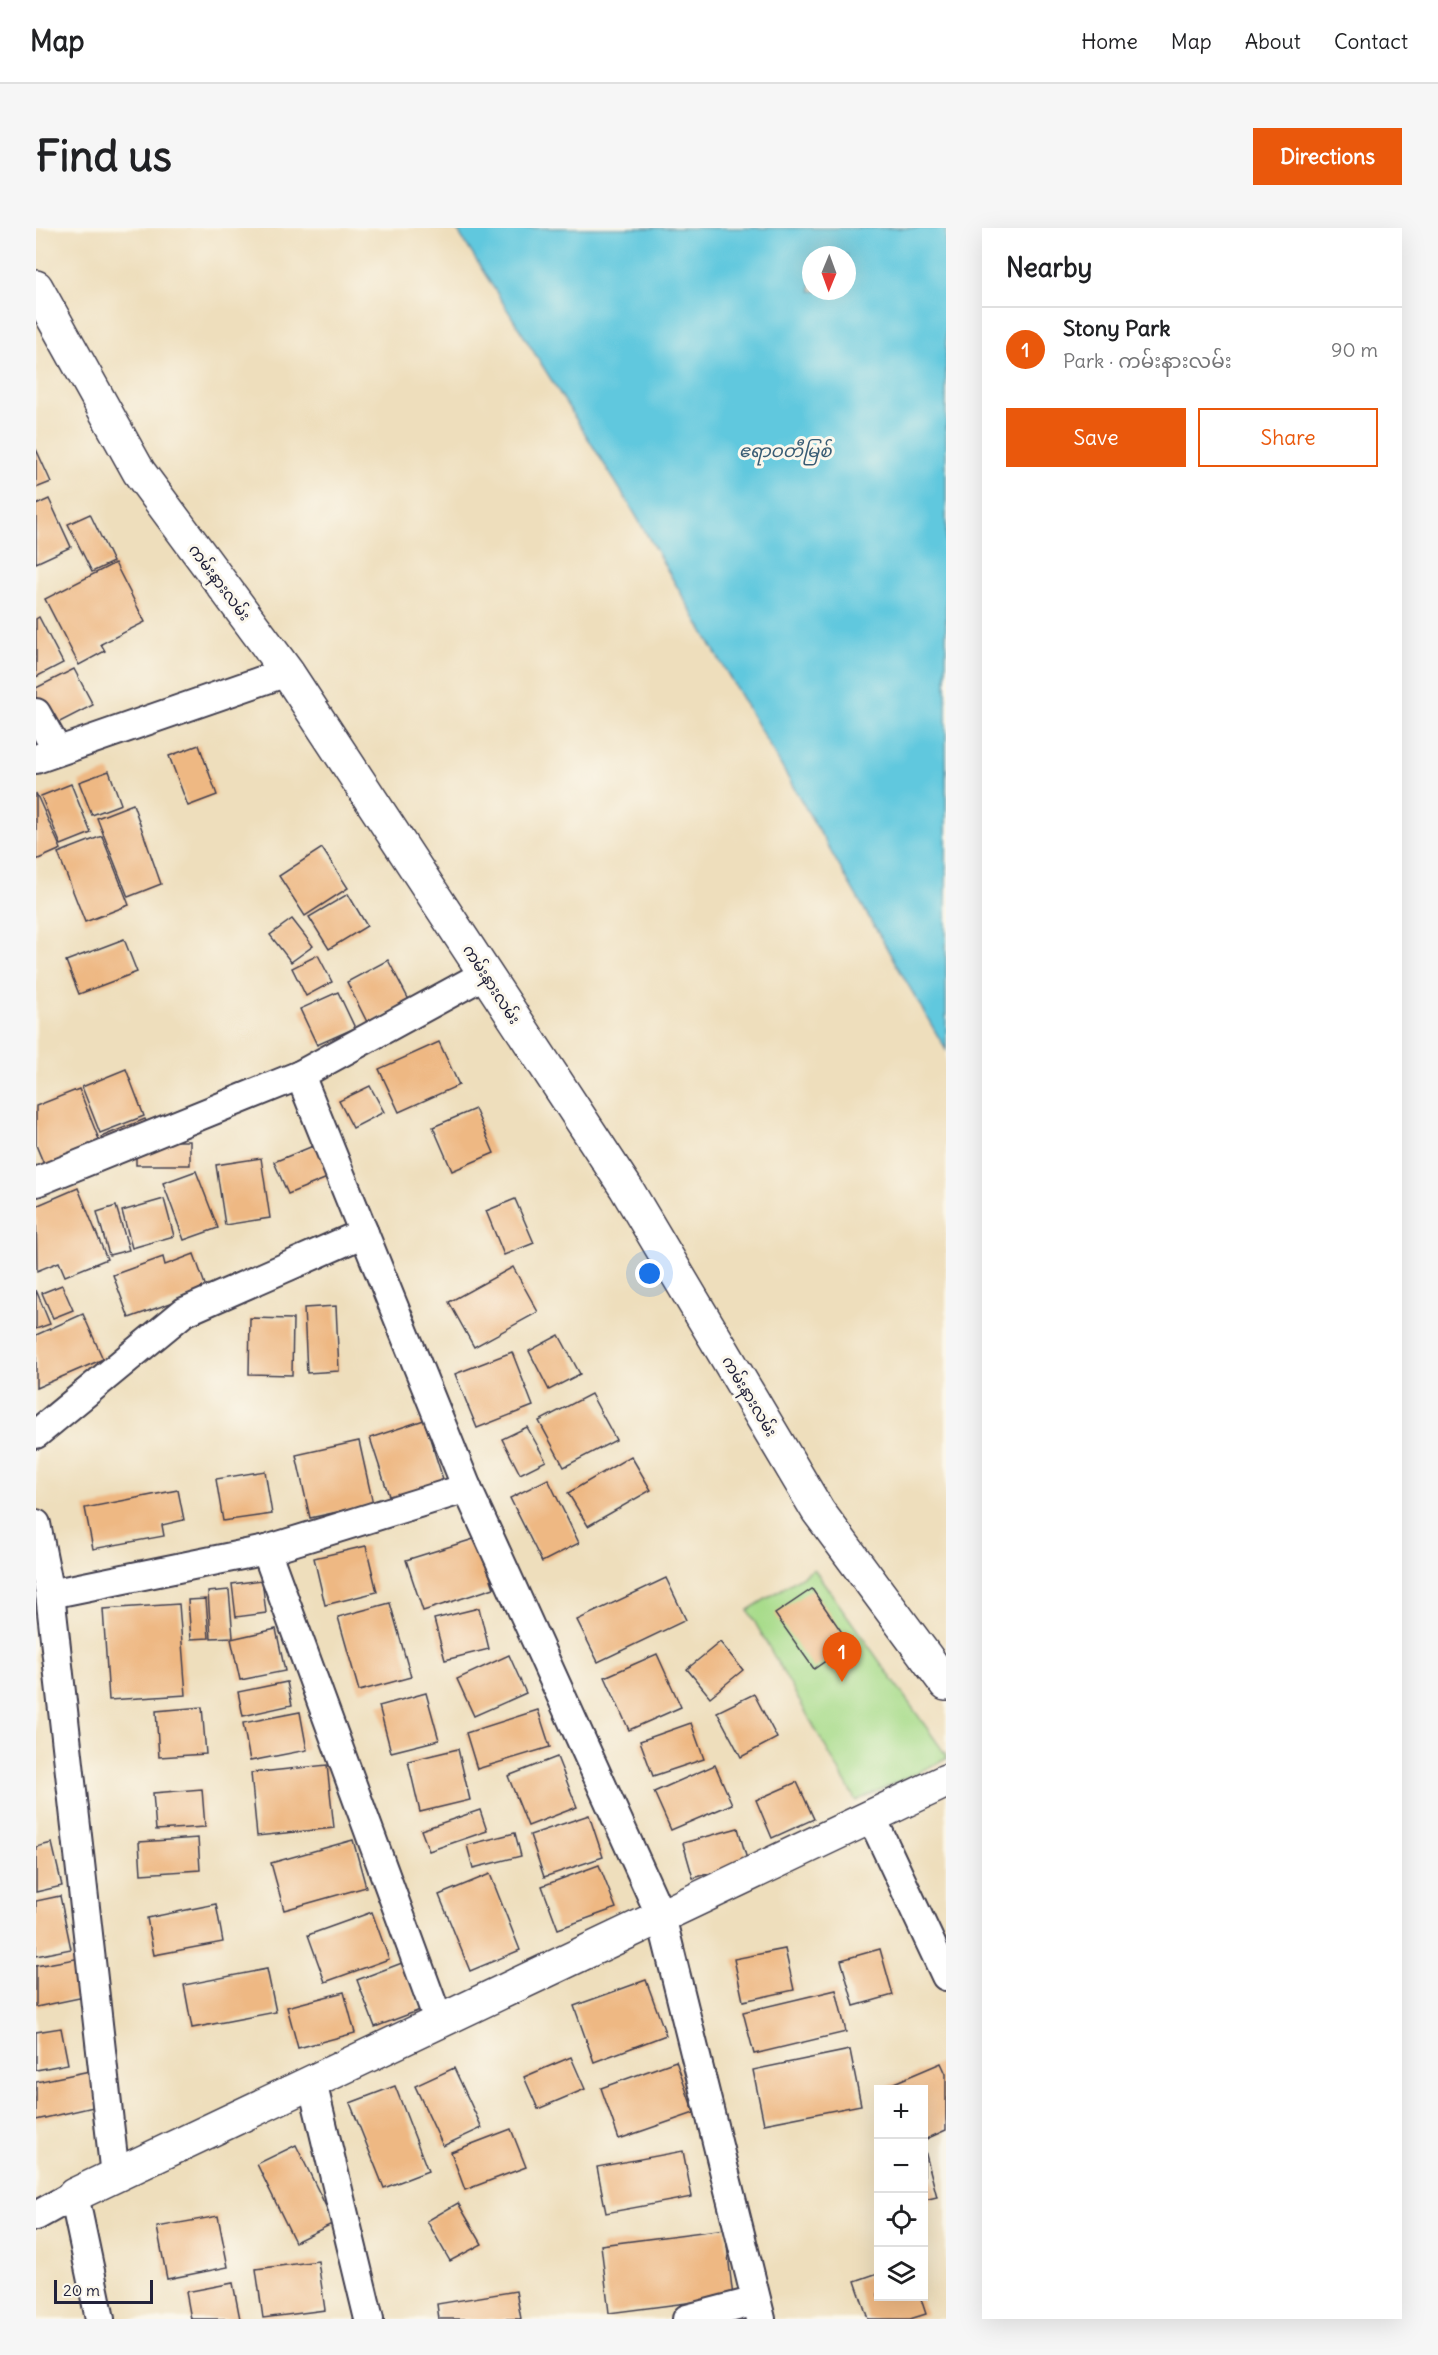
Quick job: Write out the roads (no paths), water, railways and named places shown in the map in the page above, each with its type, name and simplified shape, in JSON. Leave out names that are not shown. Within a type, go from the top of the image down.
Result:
[{"type":"street","name":"ကမ်းနားလမ်း","points":[[36,287],[139,472],[287,672],[626,1188],[819,1511],[946,1684]]},
{"type":"street","points":[[36,713],[47,754],[287,672]]},
{"type":"street","points":[[36,1182],[300,1075],[485,974]]},
{"type":"street","points":[[300,1075],[467,1488],[661,1916],[759,2310],[687,2319]]},
{"type":"street","points":[[36,1434],[183,1312],[364,1233]]},
{"type":"street","points":[[50,1594],[266,1550],[467,1488]]},
{"type":"street","points":[[36,1524],[50,1594],[115,2176]]},
{"type":"street","points":[[266,1550],[439,2022]]},
{"type":"street","points":[[36,2216],[74,2195],[946,1781]]},
{"type":"street","points":[[871,1816],[946,1976]]},
{"type":"street","points":[[312,2082],[369,2319]]},
{"type":"street","points":[[74,2195],[100,2319]]},
{"type":"water","name":"ဧရာဝတီမြစ်","points":[[456,228],[946,228],[946,1050],[628,502]]},
{"type":"place","name":"Stony Park","points":[[842,1682]]}]
